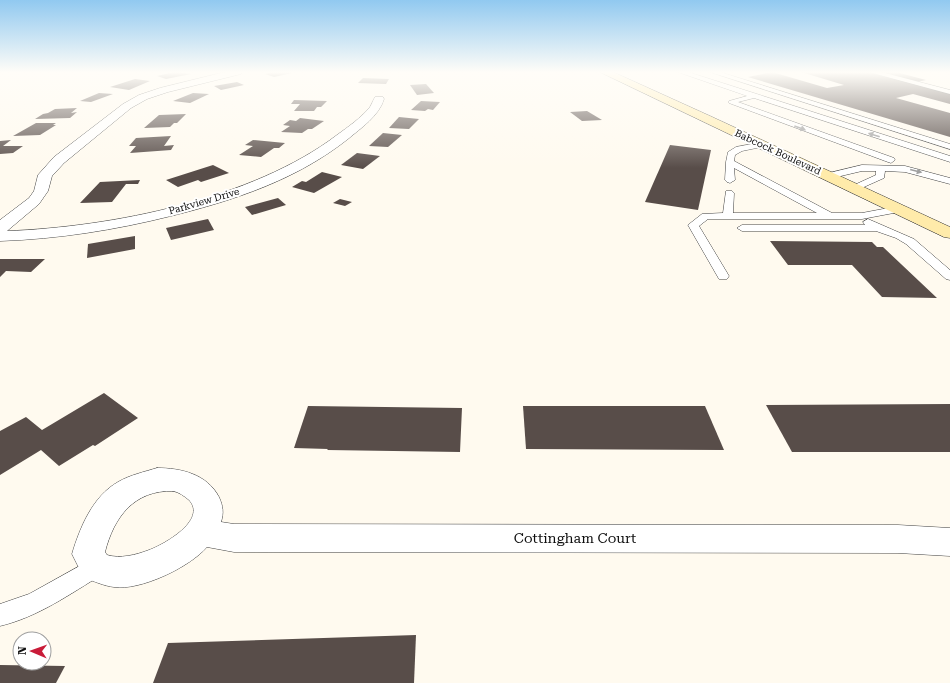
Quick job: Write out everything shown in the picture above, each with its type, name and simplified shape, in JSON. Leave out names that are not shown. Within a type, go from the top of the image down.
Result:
[{"type":"main road","name":"Babcock Boulevard","points":[[674,104],[763,144],[950,233]]},
{"type":"street","points":[[0,228],[34,201],[41,191],[46,176],[59,160],[131,104]]},
{"type":"street","name":"Parkview Drive","points":[[0,236],[43,234],[110,224],[209,202],[246,190],[282,176],[331,147],[367,116],[378,104]]},
{"type":"street","points":[[163,480],[175,480],[191,486],[202,495],[208,504],[207,518],[201,532],[190,544],[176,554],[142,568],[116,572],[96,567],[88,554],[93,535],[105,512],[119,497],[137,485],[163,480]]},
{"type":"street","name":"Cottingham Court","points":[[201,532],[234,538],[898,539],[950,542]]},
{"type":"lane","points":[[735,104],[896,157]]},
{"type":"lane","points":[[777,104],[950,159]]},
{"type":"lane","points":[[812,104],[950,147]]},
{"type":"lane","points":[[880,168],[922,139]]},
{"type":"lane","points":[[730,180],[731,154],[739,148],[763,144]]},
{"type":"lane","points":[[730,162],[830,216]]},
{"type":"lane","points":[[828,176],[862,168],[905,169],[950,181]]},
{"type":"lane","points":[[855,188],[880,176],[880,168]]},
{"type":"lane","points":[[728,216],[729,193]]},
{"type":"lane","points":[[723,276],[693,225],[706,216],[862,216],[899,209]]},
{"type":"lane","points":[[862,216],[876,228]]},
{"type":"lane","points":[[742,228],[876,228],[891,232],[905,239],[950,276]]},
{"type":"lane","points":[[0,614],[7,614],[43,599],[96,567]]},
{"type":"building","points":[[291,104],[324,104],[321,107],[317,107],[314,111],[294,111],[300,104]]},
{"type":"building","points":[[418,104],[438,104],[433,110],[411,110]]},
{"type":"building","points":[[838,104],[917,104],[950,113],[950,137]]},
{"type":"building","points":[[77,108],[71,113],[77,112],[70,118],[35,119],[55,109]]},
{"type":"building","points":[[587,111],[602,120],[582,121],[570,112]]},
{"type":"building","points":[[186,114],[177,123],[174,123],[170,127],[144,128],[159,115]]},
{"type":"building","points":[[399,117],[419,119],[409,129],[389,128]]},
{"type":"building","points":[[300,118],[324,121],[312,129],[308,129],[302,133],[281,132],[290,126],[283,125],[290,120],[296,121]]},
{"type":"building","points":[[36,123],[56,123],[53,125],[56,125],[40,135],[13,136]]},
{"type":"building","points":[[383,133],[402,135],[388,147],[369,146]]},
{"type":"building","points":[[171,136],[164,146],[174,145],[171,150],[130,153],[136,146],[129,146],[136,138]]},
{"type":"building","points":[[11,140],[3,146],[23,146],[13,153],[0,154],[0,141]]},
{"type":"building","points":[[253,140],[285,143],[279,148],[274,148],[261,157],[239,155],[253,146],[245,145]]},
{"type":"building","points":[[670,145],[711,150],[698,210],[645,202]]},
{"type":"building","points":[[357,153],[380,156],[363,169],[341,165]]},
{"type":"building","points":[[213,165],[229,173],[201,182],[198,180],[178,187],[166,180]]},
{"type":"building","points":[[322,172],[342,177],[314,193],[292,187],[302,181],[306,182]]},
{"type":"building","points":[[140,180],[138,184],[126,184],[112,202],[80,203],[100,182]]},
{"type":"building","points":[[278,198],[286,205],[252,215],[245,207]]},
{"type":"building","points":[[340,199],[352,202],[345,206],[333,203]]},
{"type":"building","points":[[208,219],[214,230],[171,240],[166,228]]},
{"type":"building","points":[[135,236],[135,249],[87,258],[88,244]]},
{"type":"building","points":[[770,241],[872,242],[877,247],[883,247],[937,298],[882,297],[852,265],[788,265]]},
{"type":"building","points":[[0,259],[45,259],[31,272],[6,271],[0,277]]},
{"type":"building","points":[[104,393],[138,418],[95,446],[93,445],[59,466],[41,450],[0,475],[0,431],[26,417],[42,430]]},
{"type":"building","points":[[950,404],[950,452],[792,452],[766,405]]},
{"type":"building","points":[[308,406],[462,408],[460,452],[327,450],[328,449],[294,448]]},
{"type":"building","points":[[523,406],[705,406],[724,450],[526,449]]},
{"type":"building","points":[[416,635],[414,683],[153,683],[168,643]]},
{"type":"building","points":[[0,665],[12,665],[12,671],[52,671],[52,666],[65,666],[56,683],[0,683]]}]
